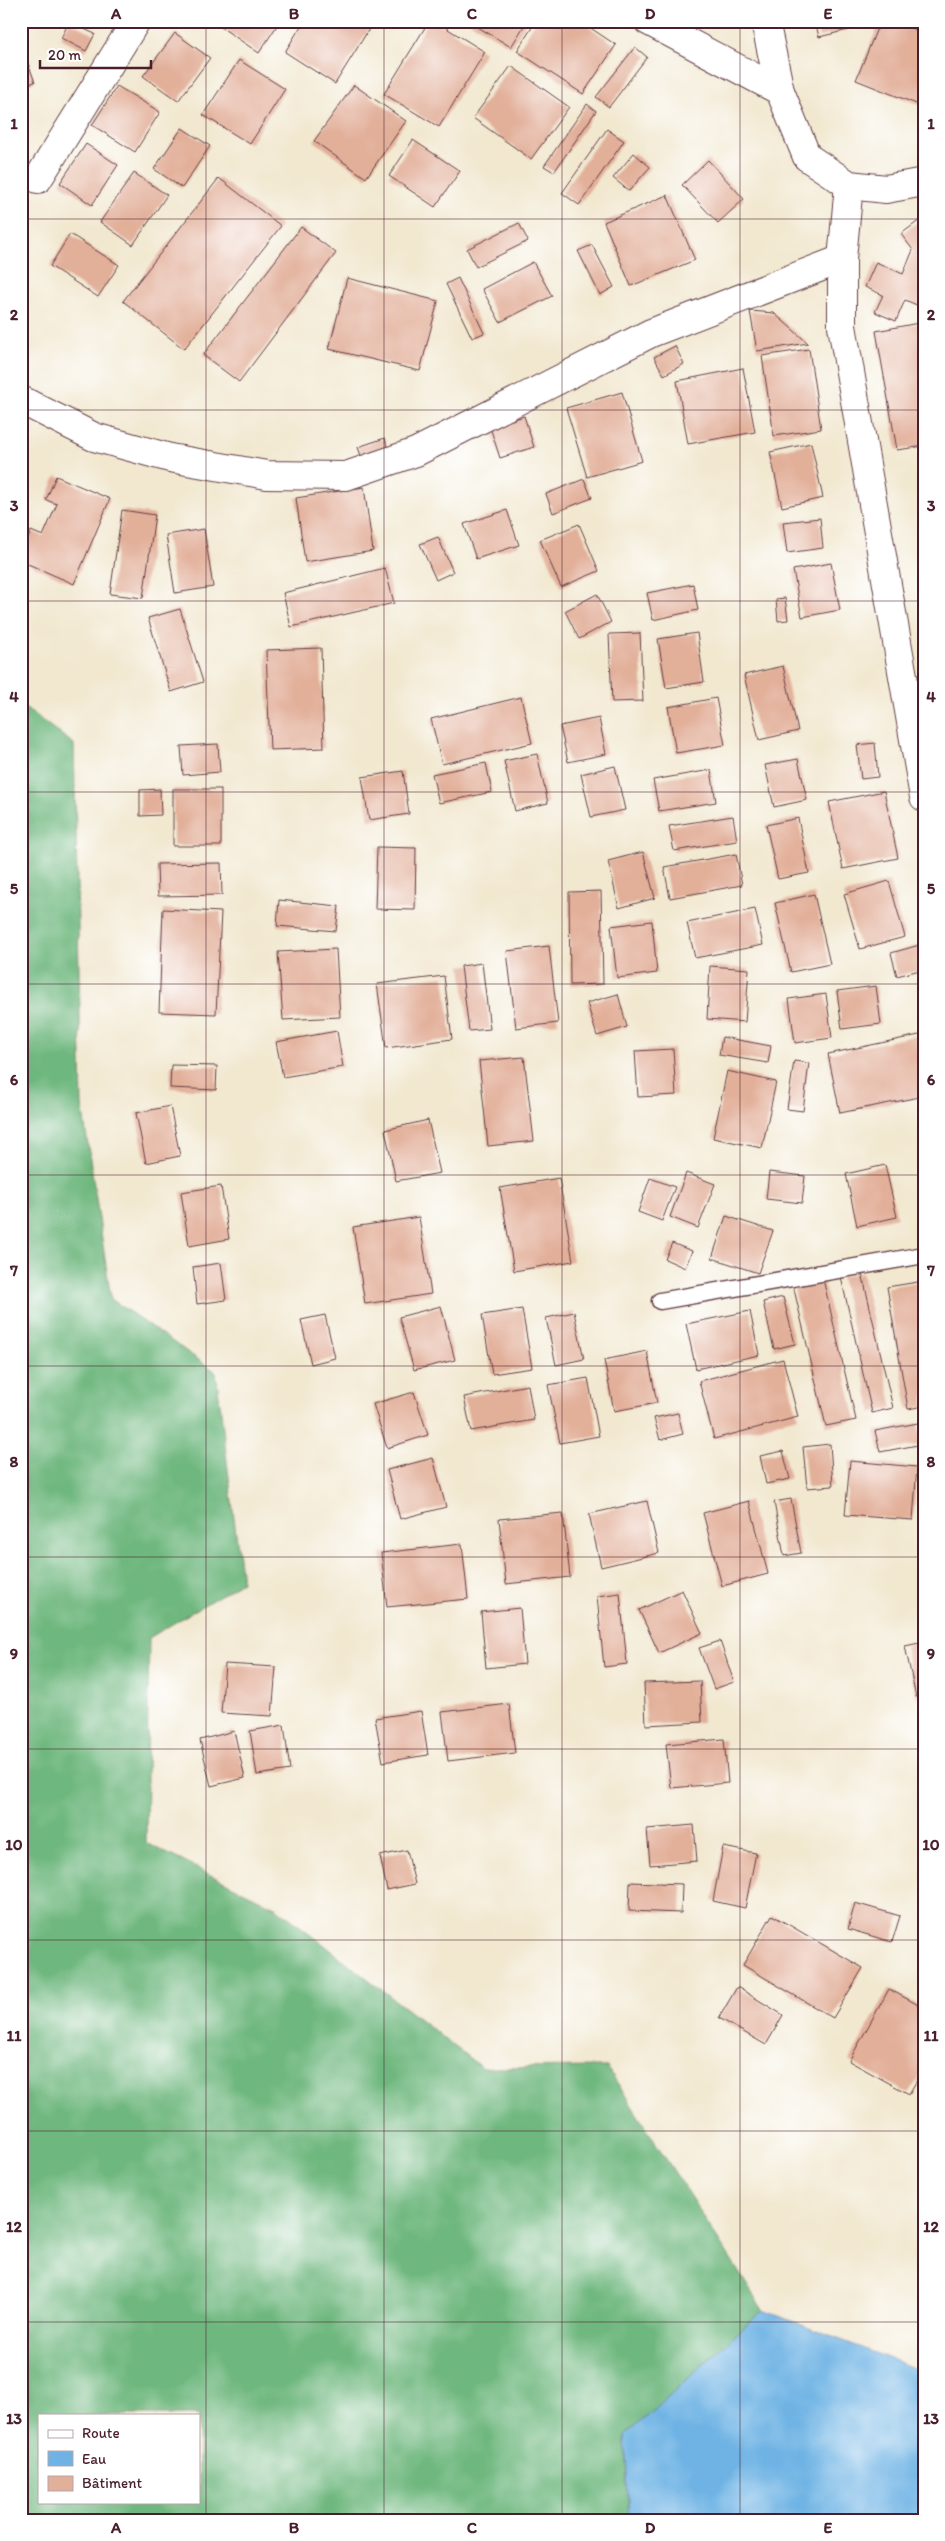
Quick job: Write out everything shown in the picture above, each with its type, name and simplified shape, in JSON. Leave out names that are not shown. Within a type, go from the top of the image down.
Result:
[{"type":"street","points":[[38,179],[136,21]]},
{"type":"street","points":[[648,21],[780,91]]},
{"type":"street","points":[[765,21],[780,91],[808,157],[849,185],[886,189],[924,182]]},
{"type":"street","points":[[849,185],[842,259],[842,326],[924,797]]},
{"type":"street","points":[[21,400],[94,437],[170,458],[267,475],[346,476],[416,452],[651,333],[842,259]]},
{"type":"lane","points":[[660,1301],[924,1255]]},
{"type":"green space","points":[[21,705],[74,744],[82,1105],[111,1299],[216,1372],[242,1582],[149,1638],[146,1843],[277,1908],[482,2068],[607,2067],[763,2310],[625,2436],[629,2520],[21,2520]]},
{"type":"water","points":[[763,2310],[924,2372],[924,2520],[629,2520],[625,2436]]},
{"type":"building","points":[[212,21],[280,21],[259,53]]},
{"type":"building","points":[[304,21],[374,21],[335,84],[285,52]]},
{"type":"building","points":[[429,21],[435,21],[485,52],[439,127],[384,94]]},
{"type":"building","points":[[468,21],[527,21],[511,47]]},
{"type":"building","points":[[536,21],[580,21],[616,45],[583,94],[517,51]]},
{"type":"building","points":[[815,21],[845,21],[848,30],[819,37]]},
{"type":"building","points":[[880,21],[893,21],[924,33],[924,107],[856,80]]},
{"type":"building","points":[[69,22],[95,34],[86,51],[61,38]]},
{"type":"building","points":[[175,33],[210,58],[178,101],[143,76]]},
{"type":"building","points":[[21,45],[35,82],[21,86]]},
{"type":"building","points":[[635,47],[647,57],[609,107],[596,97]]},
{"type":"building","points":[[239,60],[285,89],[250,144],[203,115]]},
{"type":"building","points":[[511,66],[569,107],[531,159],[473,118]]},
{"type":"building","points":[[354,85],[406,121],[366,178],[314,141]]},
{"type":"building","points":[[117,86],[160,112],[135,152],[92,125]]},
{"type":"building","points":[[587,104],[596,111],[554,172],[544,166]]},
{"type":"building","points":[[182,128],[210,146],[182,188],[154,169]]},
{"type":"building","points":[[607,129],[624,141],[579,205],[562,193]]},
{"type":"building","points":[[413,140],[460,171],[435,207],[389,176]]},
{"type":"building","points":[[86,144],[118,165],[92,205],[60,183]]},
{"type":"building","points":[[634,153],[650,167],[629,191],[613,178]]},
{"type":"building","points":[[708,160],[744,199],[718,223],[682,185]]},
{"type":"building","points":[[134,173],[167,195],[133,245],[100,222]]},
{"type":"building","points":[[219,178],[281,226],[184,349],[123,301]]},
{"type":"building","points":[[667,195],[695,260],[631,286],[604,222]]},
{"type":"building","points":[[920,220],[924,224],[924,308],[905,300],[896,321],[875,312],[883,295],[865,287],[876,262],[903,274],[913,250],[901,234]]},
{"type":"building","points":[[519,223],[528,241],[476,267],[467,249]]},
{"type":"building","points":[[301,227],[336,253],[239,382],[203,355]]},
{"type":"building","points":[[70,234],[119,265],[98,297],[50,266]]},
{"type":"building","points":[[592,245],[614,287],[600,295],[578,251]]},
{"type":"building","points":[[533,262],[552,296],[500,322],[482,289]]},
{"type":"building","points":[[347,278],[438,301],[420,371],[329,349]]},
{"type":"building","points":[[458,278],[484,333],[472,338],[446,284]]},
{"type":"building","points":[[750,311],[774,313],[808,343],[757,351]]},
{"type":"building","points":[[924,322],[924,446],[897,450],[876,331]]},
{"type":"building","points":[[675,346],[684,364],[664,375],[654,357]]},
{"type":"building","points":[[809,349],[821,429],[774,436],[762,356]]},
{"type":"building","points":[[743,368],[755,432],[688,444],[677,381]]},
{"type":"building","points":[[622,392],[642,461],[587,477],[566,408]]},
{"type":"building","points":[[524,416],[534,447],[500,458],[490,427]]},
{"type":"building","points":[[385,438],[387,447],[361,456],[358,447]]},
{"type":"building","points":[[811,443],[823,498],[782,507],[770,452]]},
{"type":"building","points":[[56,476],[110,499],[74,584],[21,561],[21,554],[31,531],[43,536],[57,504],[46,500]]},
{"type":"building","points":[[584,479],[592,498],[553,513],[546,494]]},
{"type":"building","points":[[364,487],[373,551],[305,562],[296,498]]},
{"type":"building","points":[[122,510],[155,515],[143,598],[110,594]]},
{"type":"building","points":[[507,510],[519,545],[476,559],[464,524]]},
{"type":"building","points":[[820,518],[823,548],[787,553],[783,522]]},
{"type":"building","points":[[579,524],[599,571],[561,587],[540,540]]},
{"type":"building","points":[[204,529],[213,587],[175,593],[166,535]]},
{"type":"building","points":[[438,537],[453,572],[436,580],[420,544]]},
{"type":"building","points":[[831,563],[840,610],[802,617],[793,570]]},
{"type":"building","points":[[385,568],[394,603],[291,627],[283,593]]},
{"type":"building","points":[[693,584],[698,610],[653,620],[647,593]]},
{"type":"building","points":[[597,594],[611,622],[579,639],[565,611]]},
{"type":"building","points":[[785,598],[788,620],[778,621],[776,599]]},
{"type":"building","points":[[180,609],[203,682],[171,692],[148,618]]},
{"type":"building","points":[[640,633],[643,701],[612,702],[609,634]]},
{"type":"building","points":[[697,633],[704,682],[666,688],[658,639]]},
{"type":"building","points":[[321,648],[324,748],[270,750],[266,650]]},
{"type":"building","points":[[783,666],[798,731],[759,740],[744,675]]},
{"type":"building","points":[[521,697],[532,743],[442,764],[431,719]]},
{"type":"building","points":[[716,698],[725,745],[676,753],[668,707]]},
{"type":"building","points":[[599,718],[606,754],[568,762],[560,726]]},
{"type":"building","points":[[875,743],[878,777],[861,779],[857,745]]},
{"type":"building","points":[[218,744],[220,772],[183,775],[181,746]]},
{"type":"building","points":[[537,754],[548,803],[515,811],[504,761]]},
{"type":"building","points":[[798,759],[807,800],[774,807],[765,765]]},
{"type":"building","points":[[486,763],[492,792],[439,803],[432,774]]},
{"type":"building","points":[[615,766],[625,810],[591,817],[581,774]]},
{"type":"building","points":[[711,770],[716,802],[659,811],[653,780]]},
{"type":"building","points":[[403,771],[409,814],[369,820],[362,777]]},
{"type":"building","points":[[160,789],[161,815],[140,816],[140,790]]},
{"type":"building","points":[[173,789],[221,789],[221,846],[173,846]]},
{"type":"building","points":[[884,791],[898,858],[843,869],[829,802]]},
{"type":"building","points":[[733,816],[737,841],[674,851],[669,826]]},
{"type":"building","points":[[798,818],[809,873],[778,879],[766,825]]},
{"type":"building","points":[[377,847],[416,848],[415,910],[375,909]]},
{"type":"building","points":[[643,852],[655,898],[619,908],[608,861]]},
{"type":"building","points":[[736,854],[742,885],[670,898],[664,867]]},
{"type":"building","points":[[221,863],[222,895],[158,896],[157,864]]},
{"type":"building","points":[[889,881],[905,937],[860,949],[844,894]]},
{"type":"building","points":[[601,891],[603,984],[570,985],[569,892]]},
{"type":"building","points":[[814,894],[830,964],[791,972],[775,903]]},
{"type":"building","points":[[279,900],[339,906],[336,931],[277,926]]},
{"type":"building","points":[[163,909],[221,912],[216,1014],[159,1012]]},
{"type":"building","points":[[755,909],[763,945],[695,958],[687,923]]},
{"type":"building","points":[[652,921],[657,973],[617,978],[611,926]]},
{"type":"building","points":[[923,944],[924,969],[897,976],[891,953]]},
{"type":"building","points":[[549,946],[558,1023],[516,1028],[507,951]]},
{"type":"building","points":[[336,949],[340,1017],[283,1020],[278,952]]},
{"type":"building","points":[[482,963],[490,1029],[469,1031],[461,966]]},
{"type":"building","points":[[710,966],[749,969],[745,1022],[707,1019]]},
{"type":"building","points":[[444,976],[452,1039],[386,1048],[377,984]]},
{"type":"building","points":[[876,986],[881,1024],[842,1029],[837,991]]},
{"type":"building","points":[[618,994],[627,1027],[597,1036],[587,1003]]},
{"type":"building","points":[[826,994],[832,1038],[795,1043],[789,999]]},
{"type":"building","points":[[337,1031],[343,1067],[283,1077],[276,1042]]},
{"type":"building","points":[[924,1034],[924,1096],[840,1113],[828,1054]]},
{"type":"building","points":[[722,1037],[771,1046],[768,1063],[719,1055]]},
{"type":"building","points":[[673,1049],[676,1095],[638,1097],[635,1051]]},
{"type":"building","points":[[524,1057],[534,1141],[488,1146],[479,1061]]},
{"type":"building","points":[[794,1061],[809,1063],[803,1111],[787,1109]]},
{"type":"building","points":[[171,1065],[217,1066],[216,1090],[170,1088]]},
{"type":"building","points":[[727,1071],[776,1082],[762,1148],[713,1138]]},
{"type":"building","points":[[170,1106],[180,1156],[146,1163],[136,1113]]},
{"type":"building","points":[[428,1120],[440,1173],[396,1181],[385,1130]]},
{"type":"building","points":[[885,1165],[897,1217],[857,1226],[846,1174]]},
{"type":"building","points":[[769,1172],[805,1176],[802,1203],[766,1199]]},
{"type":"building","points":[[686,1173],[715,1184],[698,1228],[670,1217]]},
{"type":"building","points":[[559,1178],[573,1261],[514,1271],[500,1188]]},
{"type":"building","points":[[650,1178],[675,1187],[662,1221],[638,1212]]},
{"type":"building","points":[[221,1186],[229,1239],[189,1246],[181,1192]]},
{"type":"building","points":[[726,1216],[773,1231],[758,1273],[712,1258]]},
{"type":"building","points":[[419,1217],[431,1294],[365,1304],[353,1227]]},
{"type":"building","points":[[672,1243],[692,1251],[685,1268],[665,1259]]},
{"type":"building","points":[[221,1263],[226,1300],[197,1304],[193,1267]]},
{"type":"building","points":[[862,1273],[893,1408],[872,1413],[841,1277]]},
{"type":"building","points":[[823,1279],[856,1420],[826,1426],[793,1285]]},
{"type":"building","points":[[924,1281],[924,1406],[908,1409],[887,1287]]},
{"type":"building","points":[[783,1297],[795,1344],[774,1349],[763,1302]]},
{"type":"building","points":[[441,1306],[455,1360],[414,1370],[399,1317]]},
{"type":"building","points":[[522,1309],[532,1368],[492,1374],[482,1315]]},
{"type":"building","points":[[750,1311],[759,1355],[696,1369],[686,1324]]},
{"type":"building","points":[[574,1312],[584,1359],[556,1365],[546,1318]]},
{"type":"building","points":[[325,1315],[335,1358],[311,1364],[301,1320]]},
{"type":"building","points":[[647,1351],[657,1403],[614,1411],[604,1360]]},
{"type":"building","points":[[783,1359],[798,1417],[714,1439],[699,1381]]},
{"type":"building","points":[[588,1378],[599,1436],[560,1443],[548,1385]]},
{"type":"building","points":[[528,1385],[534,1420],[471,1431],[464,1397]]},
{"type":"building","points":[[414,1392],[428,1435],[387,1448],[373,1404]]},
{"type":"building","points":[[678,1413],[683,1434],[660,1440],[654,1418]]},
{"type":"building","points":[[918,1423],[923,1444],[880,1452],[875,1431]]},
{"type":"building","points":[[830,1444],[833,1486],[807,1488],[803,1447]]},
{"type":"building","points":[[783,1451],[790,1479],[766,1484],[760,1456]]},
{"type":"building","points":[[433,1458],[446,1507],[400,1519],[387,1470]]},
{"type":"building","points":[[850,1461],[917,1467],[913,1520],[845,1515]]},
{"type":"building","points":[[791,1499],[801,1553],[784,1556],[774,1502]]},
{"type":"building","points":[[647,1501],[659,1553],[601,1567],[589,1514]]},
{"type":"building","points":[[749,1501],[768,1574],[722,1586],[703,1513]]},
{"type":"building","points":[[563,1513],[570,1577],[506,1584],[499,1519]]},
{"type":"building","points":[[462,1544],[468,1599],[387,1607],[381,1553]]},
{"type":"building","points":[[682,1590],[702,1633],[659,1653],[639,1610]]},
{"type":"building","points":[[620,1593],[627,1664],[604,1667],[597,1596]]},
{"type":"building","points":[[520,1608],[525,1664],[486,1668],[481,1612]]},
{"type":"building","points":[[720,1641],[734,1682],[714,1689],[699,1648]]},
{"type":"building","points":[[924,1642],[924,1695],[916,1697],[905,1646]]},
{"type":"building","points":[[225,1664],[276,1667],[272,1716],[221,1713]]},
{"type":"building","points":[[700,1681],[702,1722],[646,1725],[644,1683]]},
{"type":"building","points":[[509,1704],[515,1753],[448,1761],[442,1712]]},
{"type":"building","points":[[421,1711],[428,1755],[383,1762],[375,1718]]},
{"type":"building","points":[[284,1725],[290,1770],[257,1775],[250,1731]]},
{"type":"building","points":[[234,1731],[245,1778],[211,1786],[200,1740]]},
{"type":"building","points":[[724,1739],[728,1783],[671,1788],[666,1744]]},
{"type":"building","points":[[694,1825],[697,1861],[650,1865],[647,1829]]},
{"type":"building","points":[[723,1847],[756,1853],[745,1908],[713,1901]]},
{"type":"building","points":[[407,1850],[415,1884],[387,1890],[380,1856]]},
{"type":"building","points":[[630,1882],[682,1884],[681,1913],[629,1911]]},
{"type":"building","points":[[855,1903],[900,1916],[892,1942],[848,1929]]},
{"type":"building","points":[[772,1915],[863,1968],[833,2018],[743,1965]]},
{"type":"building","points":[[737,1987],[783,2015],[766,2045],[719,2018]]},
{"type":"building","points":[[889,1989],[924,2008],[924,2068],[909,2094],[849,2061]]}]
